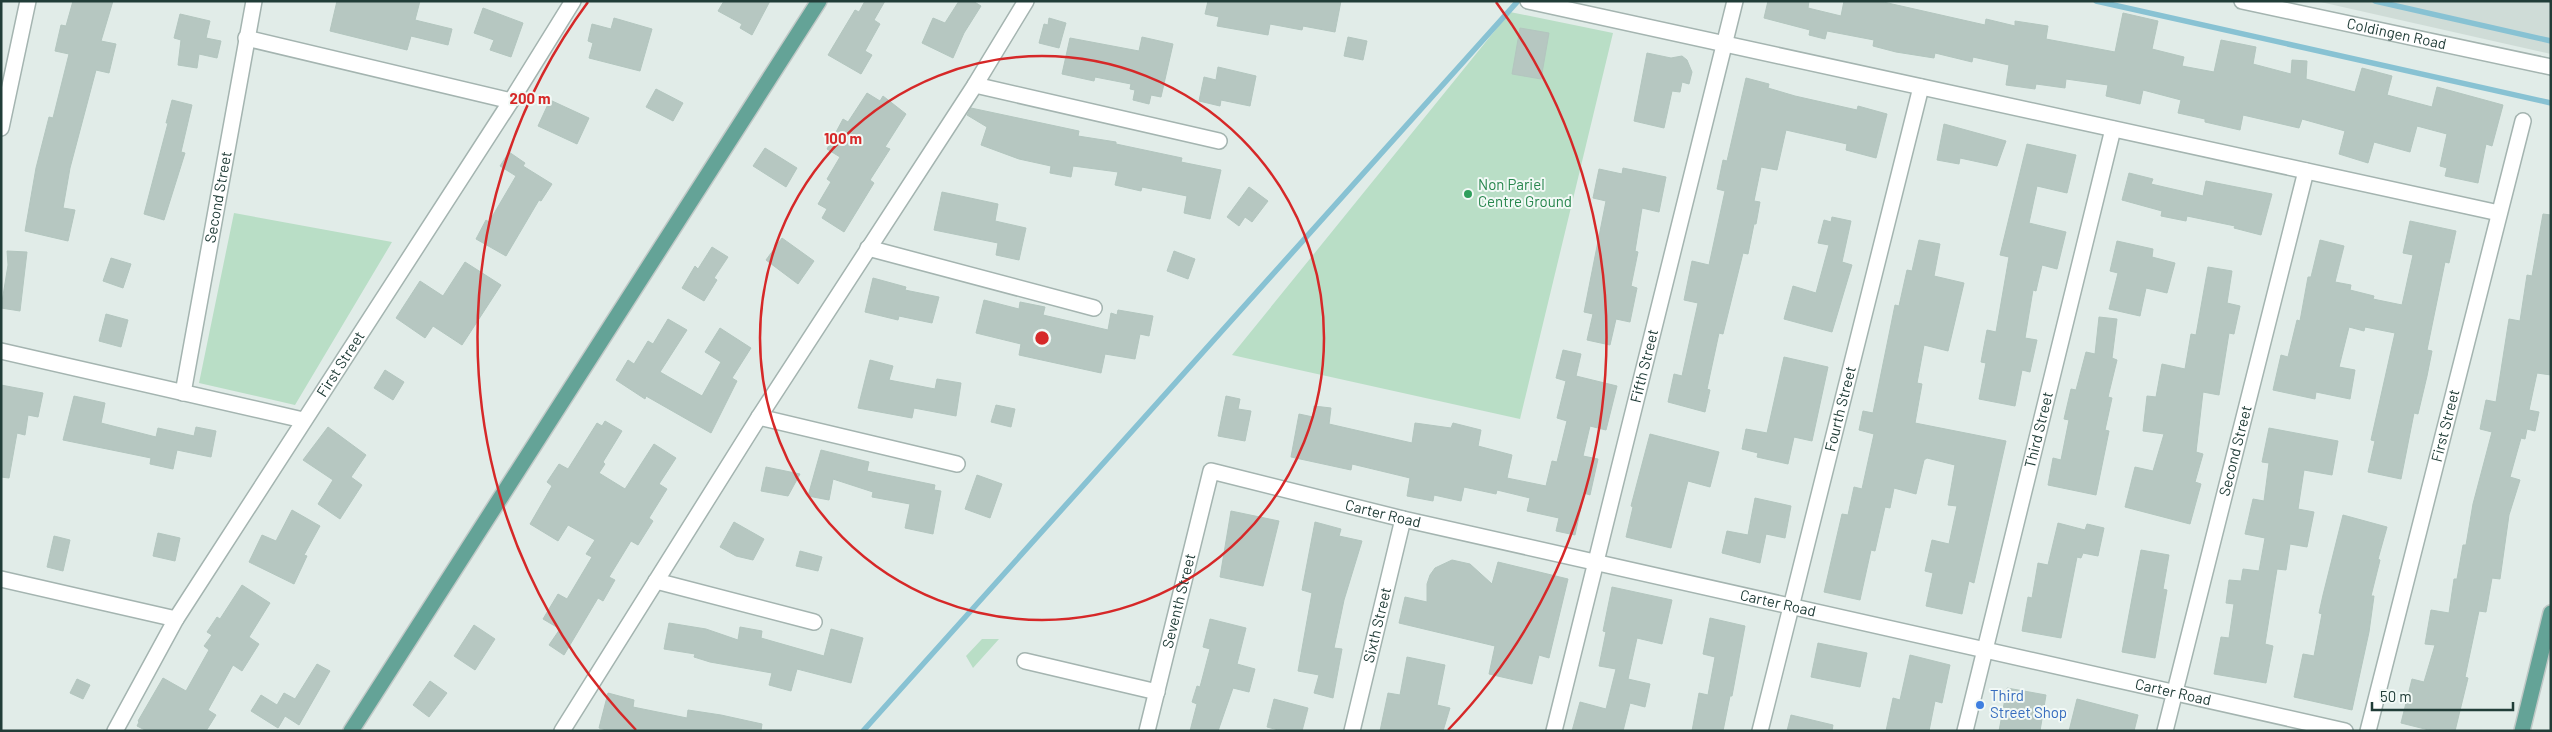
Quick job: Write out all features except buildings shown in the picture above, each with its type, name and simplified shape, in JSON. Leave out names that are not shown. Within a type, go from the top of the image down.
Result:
[{"type":"main road","points":[[351,731],[819,1]]},
{"type":"main road","points":[[2522,731],[2545,659],[2551,613]]},
{"type":"street","points":[[1,128],[28,1]]},
{"type":"street","name":"Second Street","points":[[183,393],[254,1]]},
{"type":"street","name":"First Street","points":[[115,731],[176,620],[303,420],[511,101],[573,1]]},
{"type":"street","points":[[562,731],[758,417],[975,84],[1026,1]]},
{"type":"street","points":[[1528,1],[2499,213]]},
{"type":"street","name":"Fifth Street","points":[[1554,731],[1735,1]]},
{"type":"street","name":"Coldingen Road","points":[[2242,1],[2551,67]]},
{"type":"street","points":[[246,38],[511,101]]},
{"type":"street","points":[[975,84],[1219,142]]},
{"type":"street","name":"Fourth Street","points":[[1760,731],[1921,87]]},
{"type":"street","name":"First Street","points":[[2368,731],[2523,121]]},
{"type":"street","name":"Third Street","points":[[1965,731],[2113,129]]},
{"type":"street","name":"Second Street","points":[[2165,731],[2306,171]]},
{"type":"street","points":[[868,248],[1094,308]]},
{"type":"street","points":[[1,351],[303,420]]},
{"type":"street","points":[[758,417],[957,464]]},
{"type":"street","name":"Carter Road","points":[[1211,471],[1403,518],[2345,731]]},
{"type":"street","name":"Seventh Street","points":[[1147,731],[1211,471]]},
{"type":"street","name":"Sixth Street","points":[[1352,731],[1403,518]]},
{"type":"street","points":[[1,579],[176,620]]},
{"type":"street","points":[[656,582],[814,622]]},
{"type":"street","points":[[1025,661],[1157,692]]},
{"type":"shaded area","points":[[2316,1],[2551,1],[2551,54]]},
{"type":"green space","name":"Non Pariel Centre Ground","points":[[1510,12],[1613,33],[1520,419],[1232,355]]},
{"type":"green space","points":[[234,213],[392,242],[295,405],[199,383]]},
{"type":"green space","points":[[982,639],[999,639],[973,668],[966,656]]},
{"type":"waterway","points":[[863,731],[1518,1]]},
{"type":"waterway","points":[[2096,1],[2551,103]]},
{"type":"waterway","points":[[2375,1],[2551,41]]},
{"type":"place","name":"Non Pariel Centre Ground","points":[[1468,194]]},
{"type":"place","name":"Third Street Shop","points":[[1980,705]]}]
